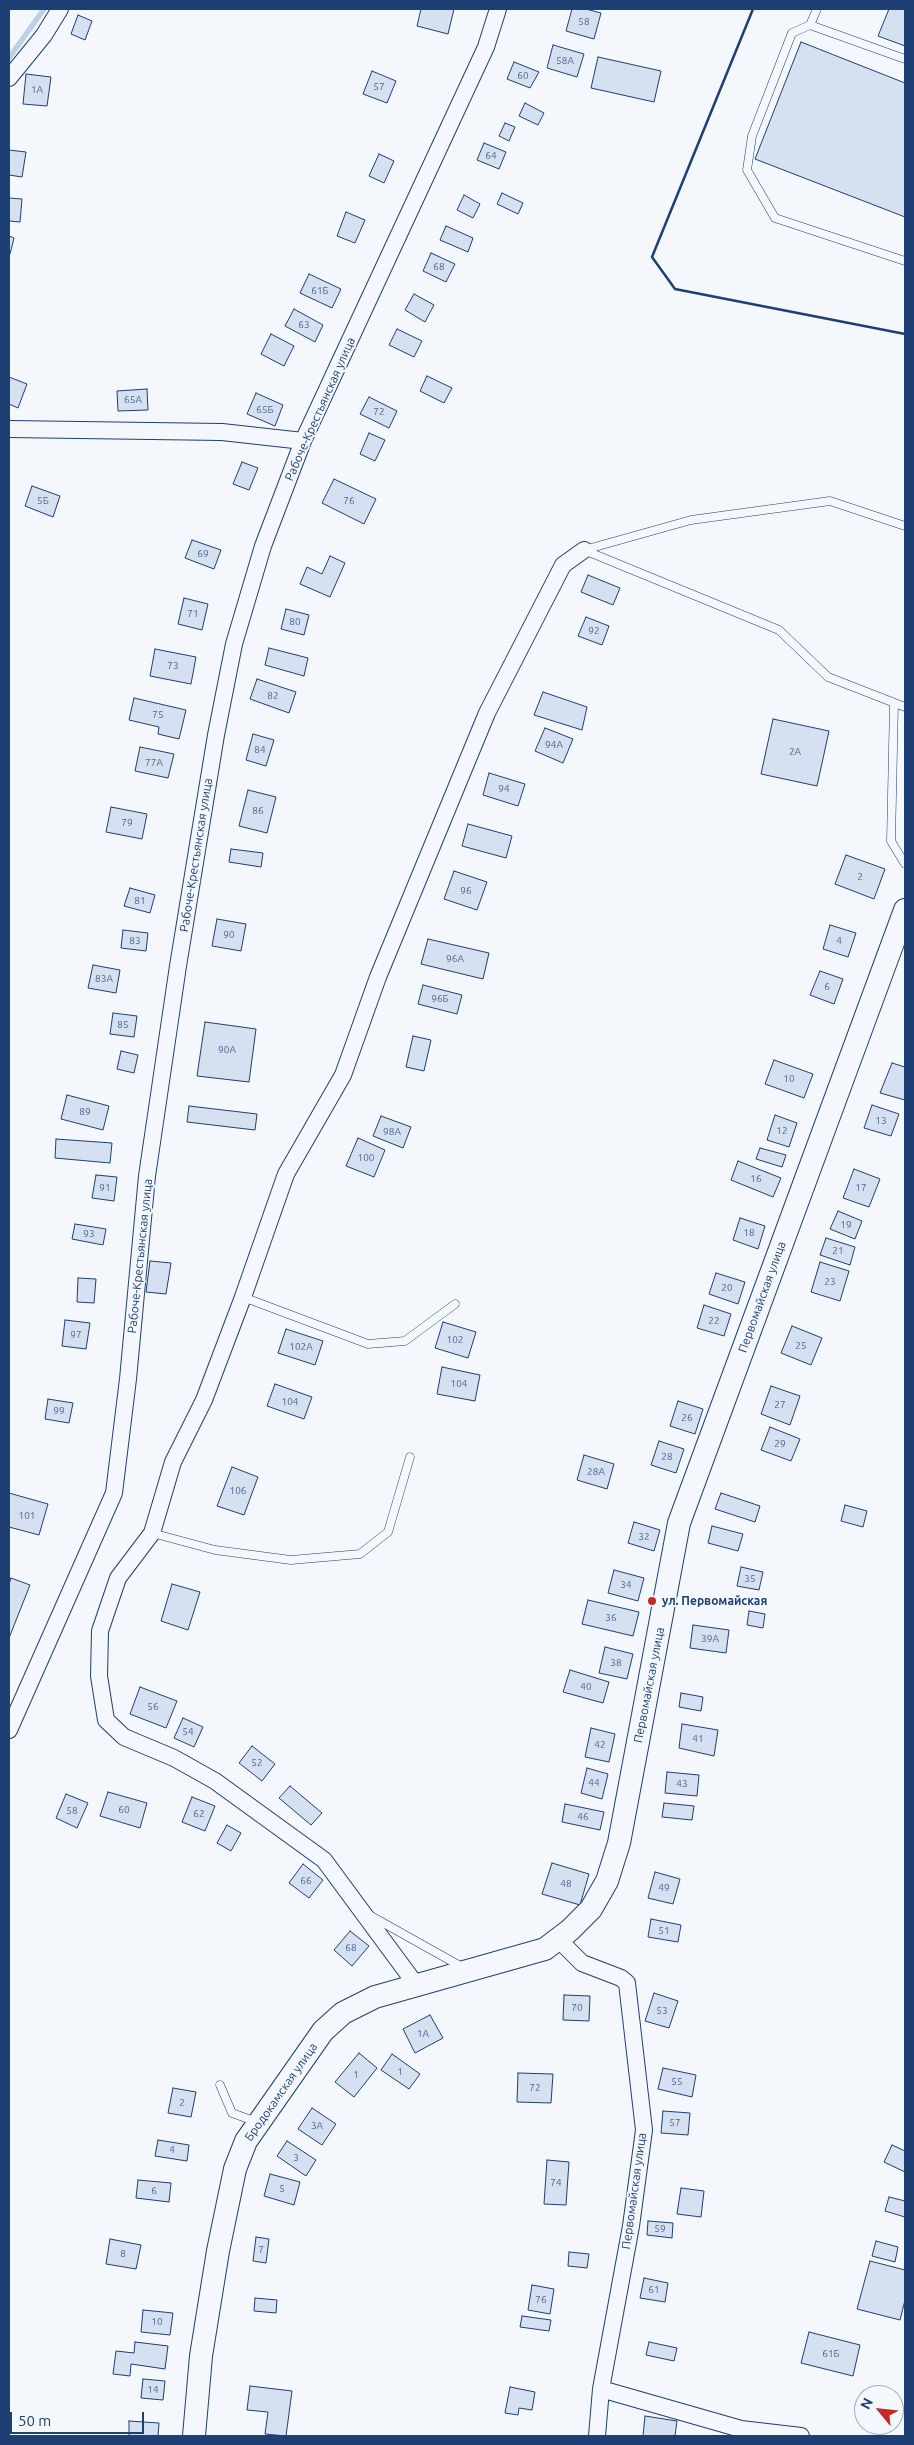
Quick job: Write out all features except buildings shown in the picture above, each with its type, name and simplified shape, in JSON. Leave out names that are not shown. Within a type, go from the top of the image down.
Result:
[{"type":"street","points":[[9,78],[44,36],[60,9]]},
{"type":"street","name":"Рабоче-Крестьянская улица","points":[[9,1730],[114,1493],[128,1379],[147,1176],[178,966],[216,735],[234,644],[263,546],[303,441],[486,47],[498,9]]},
{"type":"street","points":[[9,429],[222,432],[303,441]]},
{"type":"street","points":[[417,1986],[324,1860],[215,1781],[174,1758],[124,1736],[106,1720],[99,1676],[100,1631],[118,1578],[152,1534],[173,1462],[204,1400],[243,1297],[286,1174],[343,1075],[378,977],[487,713],[562,565],[584,550]]},
{"type":"street","name":"Первомайская улица","points":[[597,2436],[601,2389],[631,2226],[644,2130],[627,1983],[621,1978],[582,1963],[559,1940],[591,1910],[607,1881],[620,1843],[679,1523],[905,910]]},
{"type":"street","name":"Бродокамская улица","points":[[194,2436],[201,2356],[228,2194],[246,2141],[322,2031],[343,2013],[375,1997],[545,1949],[559,1940]]},
{"type":"street","points":[[601,2389],[741,2429],[801,2436]]},
{"type":"lane","points":[[810,25],[816,9]]},
{"type":"lane","points":[[905,59],[810,25],[792,33],[752,136],[747,170],[775,218],[905,261]]},
{"type":"lane","points":[[584,550],[691,520],[830,502],[905,526]]},
{"type":"lane","points":[[584,550],[779,630],[828,677],[905,707]]},
{"type":"lane","points":[[894,703],[891,841],[905,864]]},
{"type":"lane","points":[[243,1297],[368,1344],[405,1341],[455,1304]]},
{"type":"lane","points":[[152,1534],[215,1550],[291,1560],[360,1554],[388,1532],[410,1457]]},
{"type":"lane","points":[[361,1911],[469,1971]]},
{"type":"lane","points":[[220,2085],[232,2112],[258,2123]]},
{"type":"waterway","points":[[9,58],[44,9]]},
{"type":"wall","points":[[753,9],[652,257],[675,289],[905,334]]},
{"type":"place","name":"ул. Первомайская","points":[[652,1601]]}]
